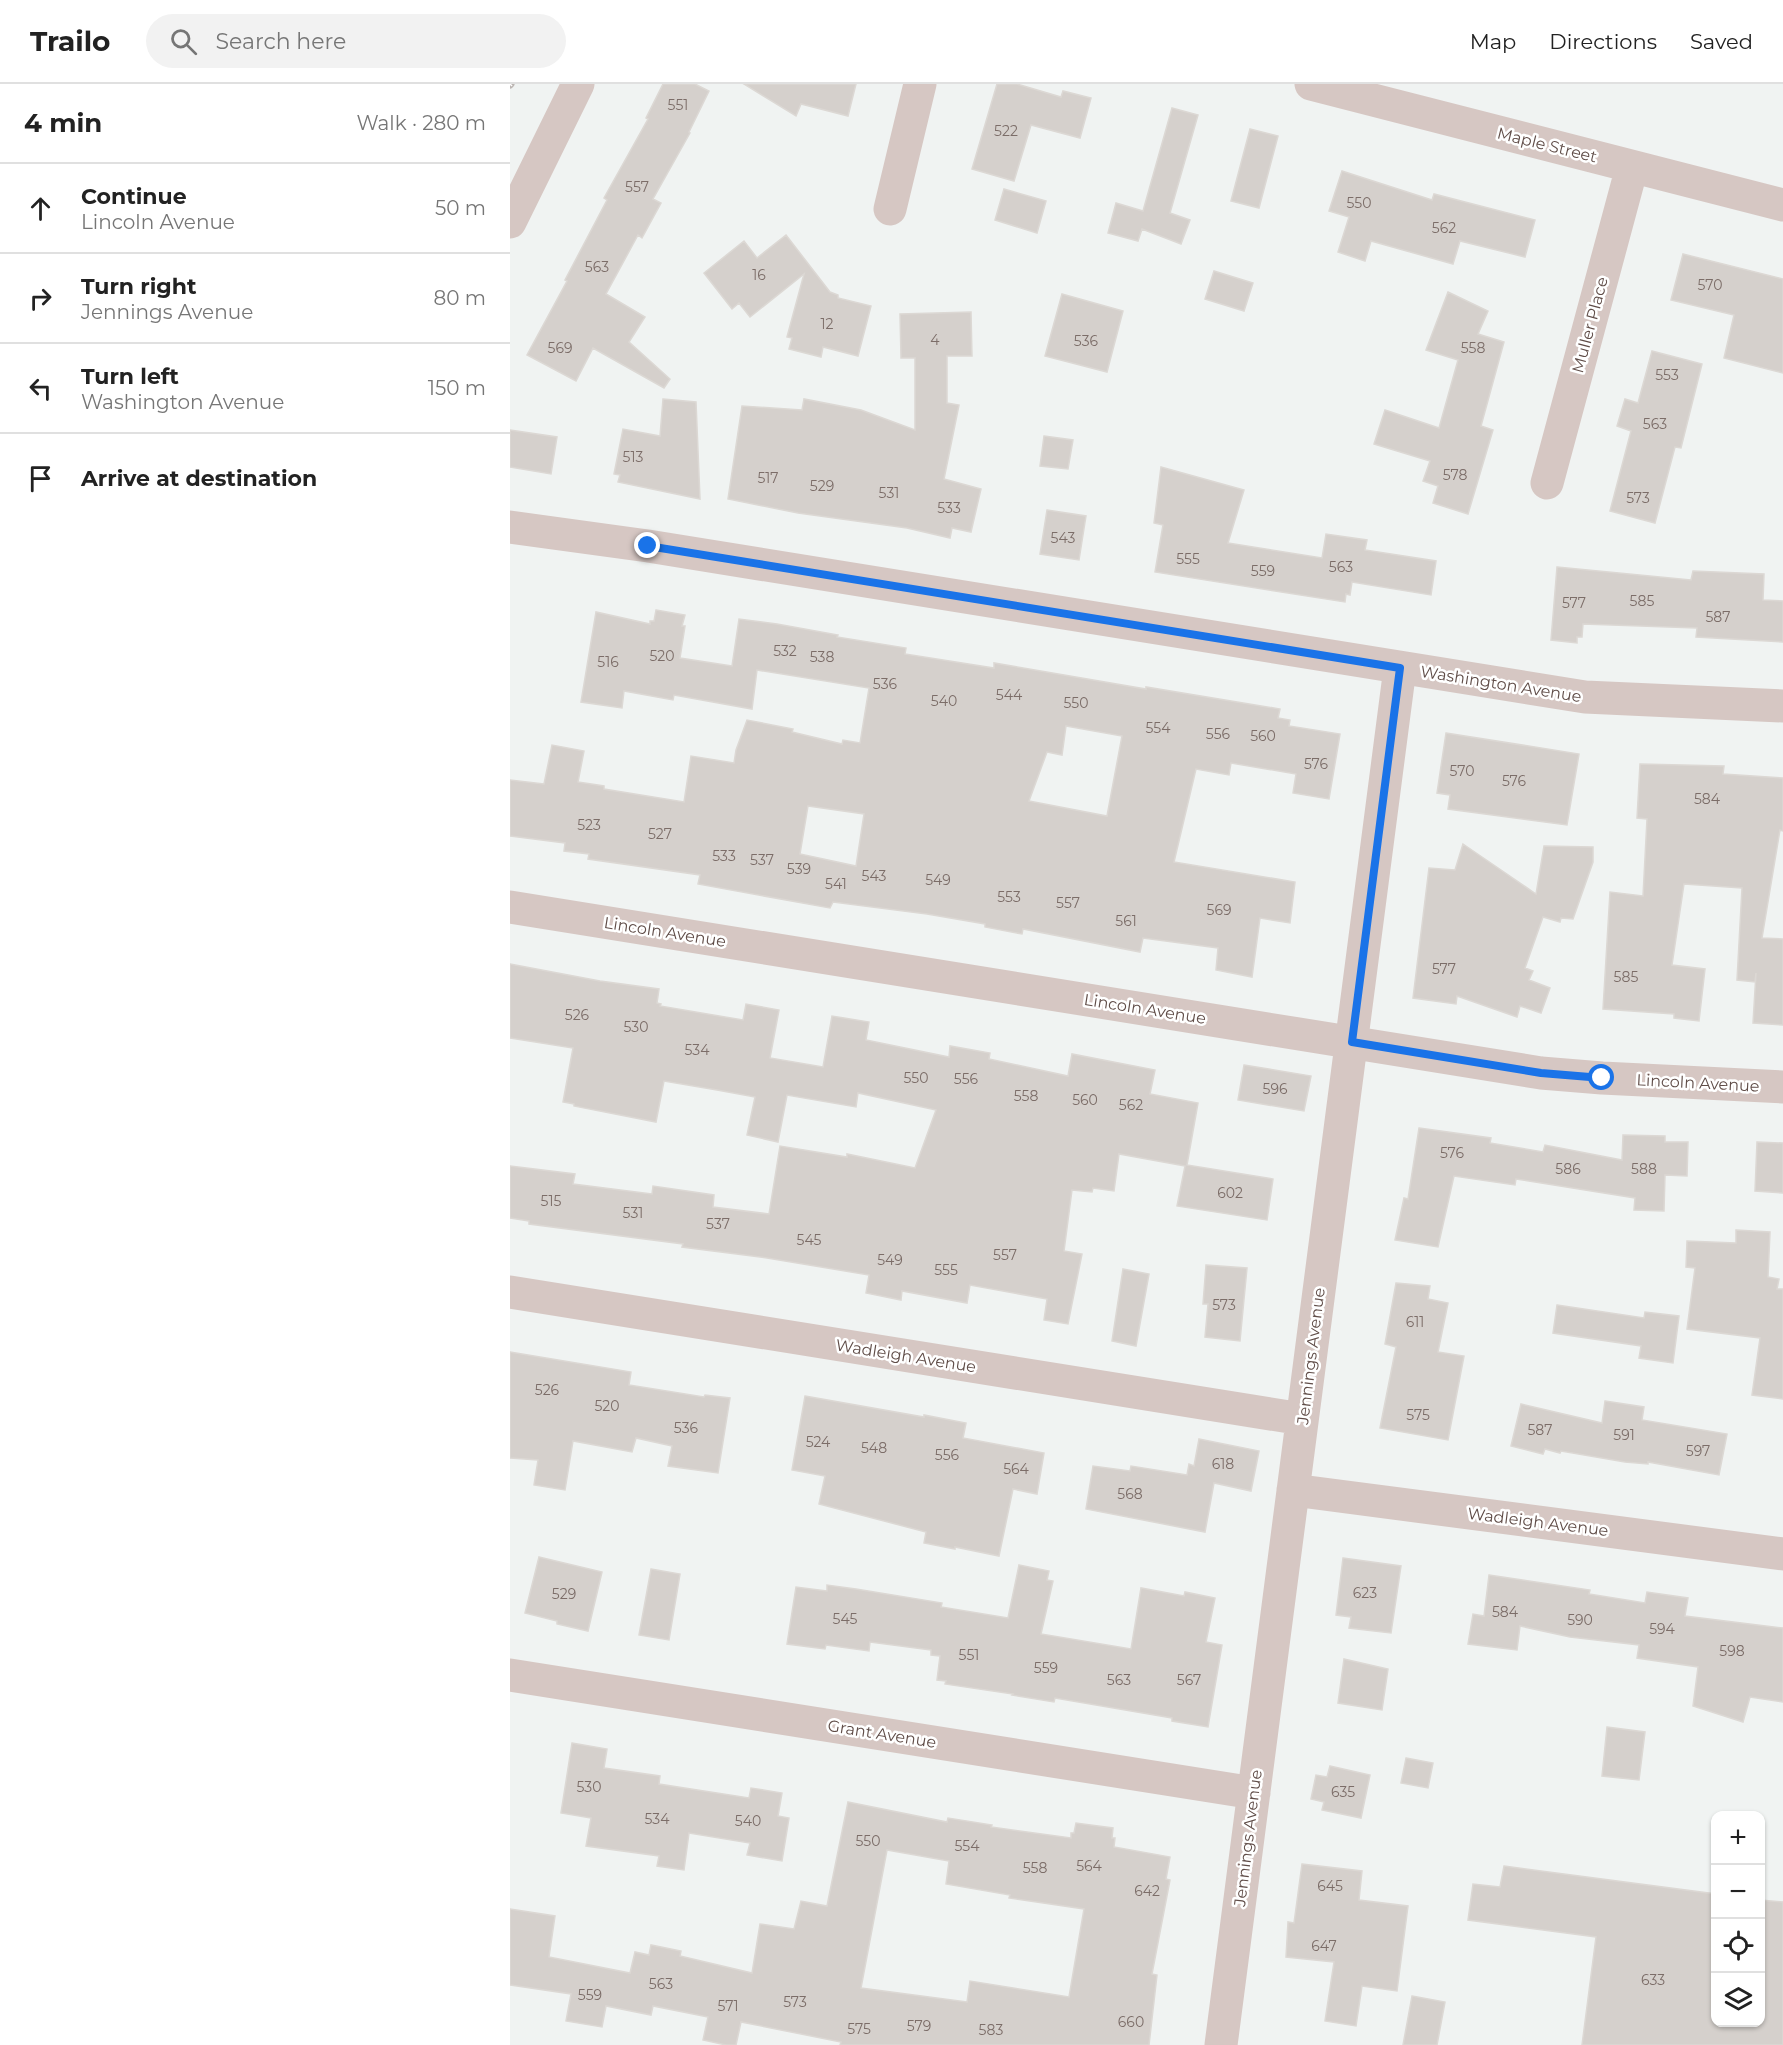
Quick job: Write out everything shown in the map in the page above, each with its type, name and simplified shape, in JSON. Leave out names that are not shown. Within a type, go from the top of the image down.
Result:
[{"type":"street","points":[[510,222],[578,84]]},
{"type":"street","points":[[890,209],[920,84]]},
{"type":"street","name":"Maple Street","points":[[1311,84],[1783,205]]},
{"type":"street","name":"Muller Place","points":[[1547,483],[1632,166]]},
{"type":"street","name":"Washington Avenue","points":[[510,527],[648,546],[1585,697],[1783,706]]},
{"type":"street","name":"Jennings Avenue","points":[[1221,2045],[1400,668]]},
{"type":"street","name":"Lincoln Avenue","points":[[510,907],[1541,1073],[1783,1087]]},
{"type":"street","name":"Wadleigh Avenue","points":[[510,1292],[1302,1419]]},
{"type":"street","name":"Wadleigh Avenue","points":[[1293,1490],[1783,1554]]},
{"type":"street","name":"Grant Avenue","points":[[510,1675],[1254,1793]]},
{"type":"building","points":[[663,84],[695,84],[709,91],[690,133],[653,199],[661,203],[642,238],[638,235],[606,294],[645,317],[629,342],[670,379],[664,388],[593,348],[576,381],[527,355],[567,281],[565,280],[607,200],[604,198],[648,119],[646,118]]},
{"type":"building","points":[[744,84],[856,84],[848,116],[801,104],[796,116]]},
{"type":"building","points":[[997,84],[1017,84],[1061,97],[1063,91],[1091,98],[1080,138],[1031,125],[1014,181],[972,169]]},
{"type":"building","points":[[1172,108],[1198,115],[1170,213],[1190,220],[1181,244],[1142,229],[1138,241],[1108,233],[1116,203],[1143,211]]},
{"type":"building","points":[[1250,129],[1278,136],[1259,208],[1231,201]]},
{"type":"building","points":[[1342,171],[1432,200],[1434,194],[1535,220],[1525,257],[1460,241],[1453,264],[1371,241],[1365,261],[1338,252],[1349,217],[1329,211]]},
{"type":"building","points":[[1004,189],[1046,201],[1037,233],[995,220]]},
{"type":"building","points":[[786,235],[830,292],[838,295],[838,298],[871,306],[858,356],[823,347],[821,357],[789,349],[792,338],[787,337],[804,274],[750,317],[739,303],[732,309],[704,273],[744,241],[757,258]]},
{"type":"building","points":[[1683,254],[1783,279],[1783,373],[1724,358],[1734,315],[1671,300]]},
{"type":"building","points":[[1214,271],[1253,283],[1244,311],[1205,299]]},
{"type":"building","points":[[1448,292],[1488,311],[1478,334],[1504,342],[1481,426],[1493,430],[1468,514],[1433,503],[1438,486],[1423,481],[1430,461],[1374,444],[1385,410],[1439,428],[1458,360],[1426,350]]},
{"type":"building","points":[[1062,294],[1123,311],[1107,372],[1045,356]]},
{"type":"building","points":[[971,312],[972,356],[947,356],[947,403],[959,405],[944,479],[981,489],[971,532],[952,528],[950,538],[907,528],[798,513],[728,499],[742,406],[802,410],[804,399],[861,410],[915,430],[915,358],[901,358],[900,314]]},
{"type":"building","points":[[1652,351],[1702,364],[1681,448],[1675,447],[1655,523],[1610,511],[1631,431],[1617,426],[1625,399],[1638,403]]},
{"type":"building","points":[[663,399],[696,402],[700,499],[618,482],[620,475],[614,474],[623,429],[660,436]]},
{"type":"building","points":[[510,430],[557,437],[551,474],[510,467]]},
{"type":"building","points":[[1044,436],[1073,440],[1068,469],[1040,466]]},
{"type":"building","points":[[1161,467],[1244,490],[1228,543],[1322,558],[1326,534],[1367,540],[1365,550],[1436,561],[1431,595],[1352,582],[1350,595],[1346,594],[1345,602],[1155,572],[1163,525],[1154,523]]},
{"type":"building","points":[[1047,510],[1086,516],[1079,560],[1040,554]]},
{"type":"building","points":[[1557,567],[1691,580],[1693,571],[1764,574],[1763,600],[1783,601],[1783,642],[1696,637],[1697,628],[1583,624],[1582,637],[1577,637],[1577,643],[1551,640]]},
{"type":"building","points":[[656,610],[685,615],[680,658],[732,666],[739,619],[906,648],[905,654],[994,668],[994,663],[1280,709],[1278,718],[1290,720],[1289,726],[1340,734],[1329,799],[1293,793],[1296,774],[1231,763],[1229,775],[1196,769],[1174,862],[1295,882],[1290,923],[1260,918],[1252,977],[1216,970],[1218,948],[1143,938],[1140,952],[1023,929],[1022,934],[985,927],[985,924],[927,914],[833,902],[830,908],[698,884],[700,875],[588,859],[589,854],[564,851],[565,843],[510,836],[510,780],[544,784],[552,745],[584,751],[578,782],[604,786],[604,789],[684,802],[691,756],[734,763],[736,750],[747,720],[793,729],[792,732],[842,744],[843,740],[860,743],[869,688],[757,670],[752,709],[674,695],[673,700],[624,691],[622,708],[581,702],[596,612],[650,624],[650,621],[654,621]],"holes":[[[1066,726],[1122,736],[1107,816],[1029,801],[1047,752],[1062,755]],[[808,806],[864,814],[856,866],[800,854]]]},
{"type":"building","points":[[1446,733],[1579,754],[1567,825],[1448,809],[1450,795],[1437,793]]},
{"type":"building","points":[[1640,764],[1724,766],[1723,774],[1783,778],[1783,831],[1780,830],[1762,938],[1783,939],[1783,1025],[1753,1023],[1756,973],[1755,982],[1737,980],[1742,888],[1684,884],[1672,965],[1705,969],[1699,1021],[1674,1018],[1674,1014],[1603,1009],[1610,892],[1643,896],[1647,819],[1637,818]]},
{"type":"building","points":[[1463,844],[1536,894],[1544,846],[1593,847],[1593,862],[1573,919],[1561,918],[1560,922],[1543,917],[1525,968],[1533,971],[1529,980],[1550,988],[1541,1013],[1520,1006],[1517,1017],[1457,996],[1456,1004],[1413,998],[1429,868],[1455,870]]},
{"type":"building","points":[[510,964],[600,981],[659,989],[657,1003],[661,1004],[660,1006],[743,1020],[746,1004],[779,1010],[770,1058],[823,1067],[832,1016],[869,1022],[866,1040],[949,1057],[950,1046],[990,1053],[989,1059],[1068,1076],[1072,1054],[1155,1070],[1150,1094],[1198,1103],[1187,1165],[1273,1179],[1267,1220],[1177,1206],[1185,1166],[1119,1154],[1114,1191],[1093,1188],[1092,1192],[1072,1190],[1064,1251],[1082,1254],[1068,1324],[1044,1320],[1047,1299],[970,1285],[967,1303],[902,1291],[901,1300],[866,1293],[869,1275],[682,1247],[683,1244],[529,1224],[529,1221],[510,1218],[510,1166],[575,1174],[573,1184],[652,1194],[653,1186],[714,1195],[713,1207],[769,1214],[780,1146],[847,1157],[847,1154],[915,1168],[936,1110],[858,1093],[856,1107],[787,1095],[778,1142],[747,1135],[755,1097],[717,1090],[664,1081],[656,1122],[574,1106],[574,1104],[563,1102],[573,1048],[510,1038]]},
{"type":"building","points":[[1244,1065],[1311,1076],[1304,1111],[1238,1100]]},
{"type":"building","points":[[1419,1128],[1491,1138],[1490,1143],[1543,1152],[1545,1145],[1622,1160],[1623,1135],[1665,1136],[1665,1142],[1688,1142],[1687,1176],[1665,1175],[1664,1211],[1634,1210],[1635,1198],[1516,1179],[1515,1185],[1454,1176],[1438,1247],[1395,1240],[1404,1198],[1408,1199]]},
{"type":"building","points":[[1757,1142],[1783,1143],[1783,1193],[1755,1191]]},
{"type":"building","points":[[1736,1230],[1770,1232],[1768,1277],[1779,1279],[1777,1289],[1783,1289],[1783,1399],[1752,1395],[1760,1338],[1687,1329],[1695,1268],[1686,1267],[1687,1241],[1736,1243]]},
{"type":"building","points":[[1206,1265],[1247,1268],[1240,1341],[1205,1337],[1208,1304],[1203,1304]]},
{"type":"building","points":[[1123,1269],[1149,1274],[1136,1346],[1112,1341]]},
{"type":"building","points":[[1396,1283],[1430,1286],[1428,1299],[1448,1303],[1438,1352],[1464,1356],[1448,1440],[1380,1428],[1396,1347],[1385,1344]]},
{"type":"building","points":[[1557,1305],[1644,1318],[1645,1312],[1679,1316],[1673,1363],[1639,1358],[1641,1346],[1553,1333]]},
{"type":"building","points":[[510,1352],[631,1372],[629,1385],[704,1397],[705,1395],[730,1398],[718,1473],[668,1466],[672,1446],[636,1438],[632,1452],[573,1441],[565,1490],[534,1485],[538,1460],[510,1458]]},
{"type":"building","points":[[805,1396],[966,1423],[963,1438],[1044,1453],[1037,1494],[1013,1489],[999,1556],[924,1543],[926,1532],[819,1504],[825,1476],[792,1470]]},
{"type":"building","points":[[1605,1401],[1644,1407],[1642,1420],[1727,1434],[1719,1475],[1648,1462],[1648,1464],[1625,1462],[1545,1449],[1543,1454],[1511,1446],[1521,1404],[1602,1423]]},
{"type":"building","points":[[1199,1439],[1259,1451],[1251,1491],[1214,1483],[1205,1532],[1086,1509],[1093,1466],[1130,1471],[1131,1466],[1187,1475],[1189,1464],[1194,1466]]},
{"type":"building","points":[[539,1557],[602,1572],[588,1631],[525,1613]]},
{"type":"building","points":[[1343,1558],[1401,1566],[1391,1633],[1349,1628],[1351,1617],[1336,1615]]},
{"type":"building","points":[[1019,1565],[1049,1571],[1047,1580],[1053,1581],[1041,1634],[1131,1649],[1141,1588],[1184,1596],[1185,1592],[1215,1598],[1206,1642],[1222,1645],[1208,1727],[1172,1721],[1172,1718],[1055,1698],[1054,1702],[945,1684],[946,1681],[937,1680],[940,1656],[931,1655],[931,1650],[870,1642],[869,1651],[826,1645],[825,1649],[787,1644],[796,1587],[827,1591],[827,1585],[856,1589],[942,1603],[941,1607],[1008,1618]]},
{"type":"building","points":[[651,1569],[680,1574],[669,1640],[639,1635]]},
{"type":"building","points":[[1489,1575],[1590,1590],[1589,1594],[1645,1603],[1647,1592],[1688,1598],[1685,1616],[1783,1628],[1783,1702],[1750,1697],[1743,1722],[1693,1706],[1698,1667],[1637,1658],[1639,1645],[1570,1637],[1520,1626],[1517,1650],[1468,1644],[1473,1614],[1484,1616]]},
{"type":"building","points":[[1344,1659],[1388,1669],[1382,1710],[1338,1703]]},
{"type":"building","points":[[1607,1727],[1645,1732],[1639,1780],[1602,1776]]},
{"type":"building","points":[[572,1743],[607,1749],[604,1768],[660,1776],[659,1784],[749,1798],[751,1788],[782,1793],[778,1816],[789,1818],[782,1861],[747,1855],[750,1843],[689,1833],[684,1870],[657,1866],[659,1856],[586,1846],[591,1818],[561,1813]]},
{"type":"building","points":[[1406,1758],[1433,1763],[1428,1788],[1401,1783]]},
{"type":"building","points":[[1330,1766],[1370,1775],[1361,1818],[1322,1810],[1324,1802],[1311,1799],[1316,1775],[1327,1777]]},
{"type":"building","points":[[848,1802],[947,1822],[948,1818],[992,1825],[991,1827],[1071,1838],[1076,1823],[1113,1828],[1114,1847],[1170,1857],[1166,1879],[1170,1880],[1152,1974],[1157,1975],[1149,2045],[840,2045],[841,2042],[741,2022],[736,2045],[726,2045],[703,2040],[708,2017],[653,2006],[651,2015],[606,2006],[602,2027],[566,2021],[571,1994],[510,1985],[510,1909],[555,1916],[549,1957],[630,1973],[635,1952],[649,1955],[651,1945],[681,1951],[680,1956],[752,1973],[760,1924],[794,1929],[801,1901],[827,1906]],"holes":[[[887,1850],[949,1861],[946,1884],[1010,1895],[1009,1898],[1084,1909],[1069,1997],[970,1981],[967,2002],[861,1988]]]},
{"type":"building","points":[[1302,1864],[1362,1871],[1359,1900],[1408,1906],[1397,1991],[1362,1986],[1356,2026],[1325,2021],[1334,1962],[1286,1957],[1288,1922],[1294,1923]]},
{"type":"building","points":[[1504,1866],[1711,1893],[1711,2027],[1765,2027],[1765,1900],[1783,1902],[1783,2045],[1582,2045],[1596,1937],[1468,1920],[1473,1884],[1500,1887]]},
{"type":"building","points":[[1412,1996],[1445,2002],[1437,2045],[1403,2045]]},
{"type":"route","points":[[648,546],[1400,668],[1352,1042],[1541,1073],[1602,1078]]}]
